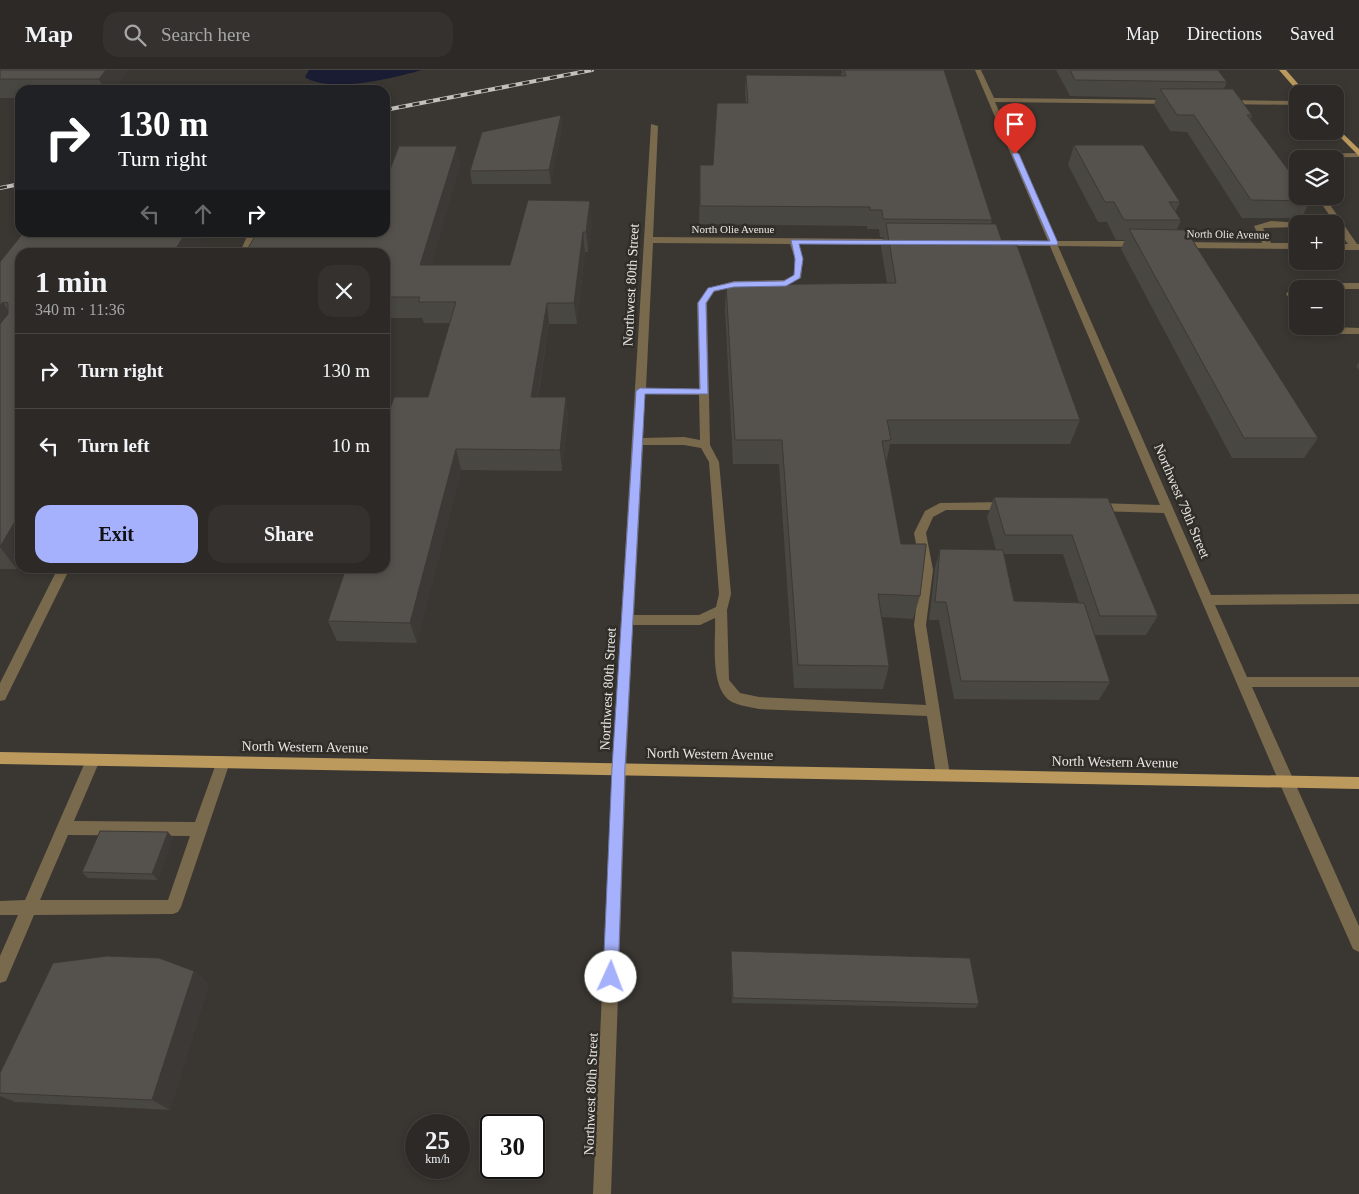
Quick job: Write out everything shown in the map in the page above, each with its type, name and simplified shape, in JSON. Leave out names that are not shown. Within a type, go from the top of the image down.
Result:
[{"type":"main road","points":[[1282,70],[1296,85]]},
{"type":"main road","points":[[1344,138],[1359,155]]},
{"type":"main road","name":"North Western Avenue","points":[[0,758],[1359,783]]},
{"type":"street","name":"Northwest 79th Street","points":[[978,70],[1286,782],[1359,944]]},
{"type":"street","points":[[992,100],[1182,102]]},
{"type":"street","points":[[1221,102],[1289,103]]},
{"type":"street","name":"Northwest 80th Street","points":[[602,1194],[618,768],[638,442],[654,126]]},
{"type":"street","points":[[1344,155],[1359,155]]},
{"type":"street","points":[[1268,246],[1258,226],[1289,225]]},
{"type":"street","points":[[1344,233],[1357,247]]},
{"type":"street","name":"North Olie Avenue","points":[[649,240],[910,242]]},
{"type":"street","points":[[794,241],[799,259],[798,276],[786,283],[734,284],[711,290],[702,303],[705,445],[714,462],[725,594],[720,610],[723,682],[736,698],[759,704],[933,711]]},
{"type":"street","points":[[977,242],[1152,244]]},
{"type":"street","name":"North Olie Avenue","points":[[1171,245],[1289,246]]},
{"type":"street","points":[[1344,247],[1357,247]]},
{"type":"street","points":[[1344,286],[1359,286]]},
{"type":"street","points":[[1344,331],[1359,331]]},
{"type":"street","points":[[640,391],[704,392]]},
{"type":"street","points":[[638,442],[684,441],[705,445]]},
{"type":"street","points":[[943,775],[920,626],[927,570],[920,533],[929,514],[944,506],[1023,506]]},
{"type":"street","points":[[1083,507],[1169,509]]},
{"type":"street","points":[[0,696],[62,573]]},
{"type":"street","points":[[1208,600],[1359,599]]},
{"type":"street","points":[[627,620],[700,620],[720,610]]},
{"type":"street","points":[[1243,682],[1359,682]]},
{"type":"street","points":[[0,975],[94,760]]},
{"type":"street","points":[[0,908],[173,907],[223,762]]},
{"type":"street","points":[[64,828],[200,829]]},
{"type":"water","points":[[309,70],[422,70],[362,83],[330,84],[316,82],[305,77]]},
{"type":"building","points":[[0,70],[106,70],[99,79],[0,79]]},
{"type":"building","points":[[844,70],[944,70],[992,220],[883,219],[882,210],[870,210],[870,207],[700,206],[700,165],[713,165],[717,103],[748,103],[746,75],[846,76]]},
{"type":"building","points":[[1070,70],[1218,70],[1227,82],[1075,80]]},
{"type":"building","points":[[1160,89],[1233,89],[1252,115],[1247,115],[1289,171],[1289,201],[1251,200],[1194,115],[1177,115]]},
{"type":"building","points":[[561,115],[549,170],[470,171],[482,132]]},
{"type":"building","points":[[1074,145],[1143,145],[1180,202],[1169,202],[1181,220],[1124,220],[1114,202],[1105,202]]},
{"type":"building","points":[[399,146],[457,146],[420,265],[510,265],[528,200],[590,201],[586,232],[583,232],[574,303],[547,303],[531,397],[566,397],[560,450],[456,449],[410,623],[328,621],[344,573],[390,573],[390,409],[394,397],[428,397],[456,302],[418,302],[420,297],[390,297],[390,248],[248,248],[254,237],[390,237],[390,169]]},
{"type":"building","points":[[886,223],[996,224],[1003,244],[1017,245],[1080,420],[887,420],[891,440],[882,441],[901,544],[926,544],[920,596],[878,594],[889,666],[798,665],[782,440],[735,440],[726,285],[896,283]]},
{"type":"building","points":[[1129,229],[1186,230],[1318,438],[1244,438]]},
{"type":"building","points":[[20,237],[183,237],[176,248],[15,248],[15,522],[0,547],[0,324],[8,314],[8,303],[3,302],[0,305],[0,262]]},
{"type":"building","points":[[994,497],[1108,498],[1158,616],[1100,616],[1072,535],[1005,535]]},
{"type":"building","points":[[940,549],[1003,550],[1014,601],[1084,603],[1110,682],[961,681],[946,602],[935,602]]},
{"type":"building","points":[[100,831],[168,832],[152,874],[82,872]]},
{"type":"building","points":[[731,951],[970,958],[979,1004],[733,998]]},
{"type":"building","points":[[107,956],[159,958],[194,971],[152,1100],[0,1093],[0,1073],[53,963]]},
{"type":"railway","points":[[390,109],[592,70]]},
{"type":"railway","points":[[0,188],[15,185]]},
{"type":"route","points":[[611,977],[618,768],[640,391],[704,392],[702,303],[711,290],[734,284],[786,283],[798,276],[799,259],[794,241],[1054,243],[1015,154]]}]
